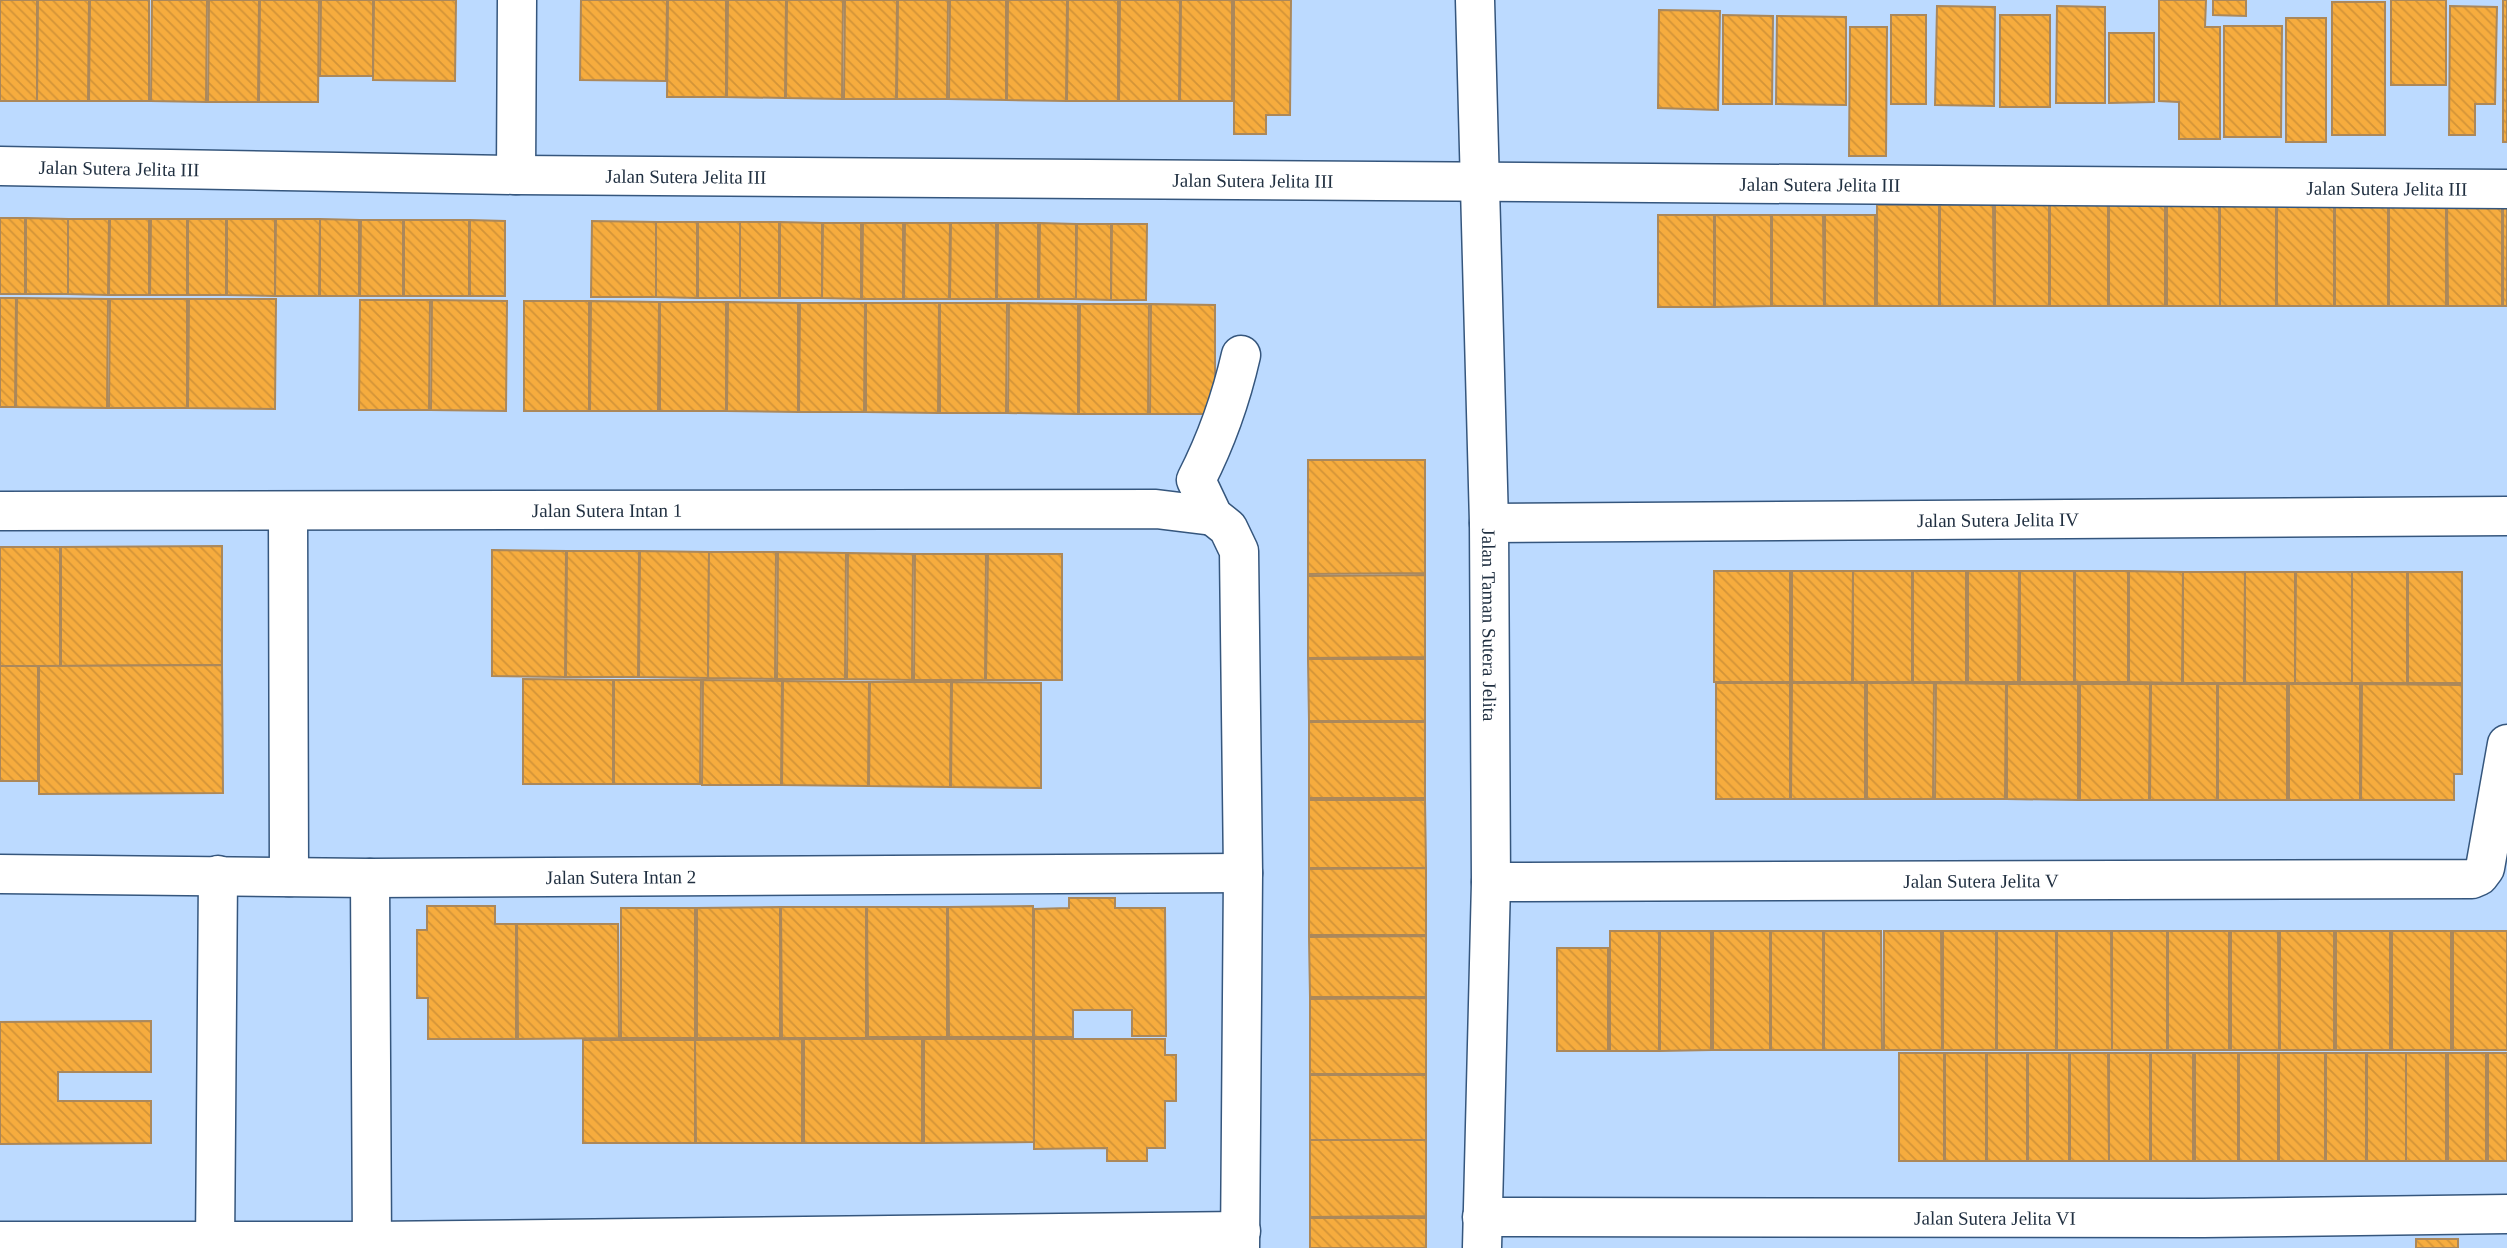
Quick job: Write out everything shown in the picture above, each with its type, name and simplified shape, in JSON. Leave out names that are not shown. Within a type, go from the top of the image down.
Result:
[{"type":"street","points":[[516,175],[517,0]]},
{"type":"street","name":"Jalan Taman Sutera Jelita","points":[[1475,0],[1489,523],[1491,882],[1482,1232]]},
{"type":"street","name":"Jalan Sutera Jelita III","points":[[0,166],[516,175],[2507,190]]},
{"type":"street","points":[[0,1241],[372,1244],[1240,1239],[1243,873],[1239,551],[1228,528],[1213,516],[1196,480],[1214,445],[1232,393],[1241,355]]},
{"type":"street","name":"Jalan Sutera Intan 1","points":[[0,510],[288,512],[1156,509],[1213,516]]},
{"type":"street","points":[[288,512],[289,877]]},
{"type":"street","name":"Jalan Sutera Jelita IV","points":[[1489,523],[2507,516]]},
{"type":"street","name":"Jalan Sutera Jelita V","points":[[1491,882],[2472,879],[2479,876],[2485,868],[2507,744]]},
{"type":"street","name":"Jalan Sutera Intan 2","points":[[0,874],[370,878],[1243,873]]},
{"type":"street","points":[[215,1244],[218,875]]},
{"type":"street","points":[[370,878],[372,1244]]},
{"type":"street","name":"Jalan Sutera Jelita VI","points":[[1482,1232],[2202,1233],[2507,1214]]},
{"type":"building","points":[[0,0],[37,0],[37,101],[0,101]]},
{"type":"building","points":[[38,0],[89,0],[88,101],[37,101]]},
{"type":"building","points":[[90,0],[149,0],[149,101],[89,101]]},
{"type":"building","points":[[152,0],[207,0],[206,102],[151,101]]},
{"type":"building","points":[[209,0],[259,0],[258,102],[208,102]]},
{"type":"building","points":[[260,0],[319,0],[318,102],[259,102]]},
{"type":"building","points":[[321,0],[373,0],[373,76],[320,76]]},
{"type":"building","points":[[374,0],[456,0],[455,81],[373,80]]},
{"type":"building","points":[[581,0],[667,0],[666,81],[580,80]]},
{"type":"building","points":[[668,0],[726,0],[726,97],[667,97]]},
{"type":"building","points":[[728,0],[786,0],[785,98],[727,97]]},
{"type":"building","points":[[787,0],[843,0],[842,99],[786,98]]},
{"type":"building","points":[[845,0],[897,0],[896,99],[844,99]]},
{"type":"building","points":[[898,0],[948,0],[947,99],[897,99]]},
{"type":"building","points":[[950,0],[1006,0],[1006,100],[949,99]]},
{"type":"building","points":[[1008,0],[1067,0],[1066,101],[1007,100]]},
{"type":"building","points":[[1068,0],[1118,0],[1118,101],[1067,101]]},
{"type":"building","points":[[1120,0],[1180,0],[1179,101],[1119,101]]},
{"type":"building","points":[[1181,0],[1232,0],[1232,101],[1180,101]]},
{"type":"building","points":[[1234,0],[1291,0],[1290,115],[1266,115],[1266,134],[1234,134]]},
{"type":"building","points":[[2159,0],[2206,0],[2205,27],[2220,27],[2220,139],[2179,139],[2179,102],[2159,101]]},
{"type":"building","points":[[2213,0],[2246,0],[2246,16],[2213,15]]},
{"type":"building","points":[[2391,0],[2446,0],[2446,85],[2391,85]]},
{"type":"building","points":[[2503,0],[2507,0],[2507,142],[2503,142]]},
{"type":"building","points":[[2332,2],[2385,2],[2385,135],[2332,135]]},
{"type":"building","points":[[1937,6],[1995,7],[1994,106],[1935,105]]},
{"type":"building","points":[[2057,6],[2105,7],[2105,103],[2056,103]]},
{"type":"building","points":[[2450,6],[2497,7],[2495,104],[2475,104],[2475,135],[2449,135]]},
{"type":"building","points":[[1659,10],[1720,11],[1718,110],[1658,108]]},
{"type":"building","points":[[1723,15],[1773,16],[1772,104],[1723,104]]},
{"type":"building","points":[[1891,15],[1926,15],[1926,104],[1891,104]]},
{"type":"building","points":[[2000,15],[2050,15],[2050,107],[2000,107]]},
{"type":"building","points":[[1777,16],[1846,17],[1846,105],[1776,104]]},
{"type":"building","points":[[2286,18],[2326,18],[2326,142],[2286,142]]},
{"type":"building","points":[[2224,26],[2282,26],[2281,137],[2224,137]]},
{"type":"building","points":[[1850,27],[1887,27],[1886,156],[1849,156]]},
{"type":"building","points":[[2109,33],[2154,33],[2154,102],[2109,103]]},
{"type":"building","points":[[2219,204],[2220,306],[2167,306],[2167,205]]},
{"type":"building","points":[[2220,204],[2276,204],[2276,306],[2220,306]]},
{"type":"building","points":[[2277,204],[2334,204],[2334,306],[2277,306]]},
{"type":"building","points":[[2335,204],[2388,204],[2388,306],[2335,306]]},
{"type":"building","points":[[2389,204],[2446,204],[2446,306],[2389,306]]},
{"type":"building","points":[[2447,204],[2502,204],[2502,306],[2448,306]]},
{"type":"building","points":[[2503,204],[2507,204],[2507,306],[2503,306]]},
{"type":"building","points":[[1877,205],[1939,205],[1939,306],[1877,306]]},
{"type":"building","points":[[1940,205],[1993,205],[1994,306],[1940,306]]},
{"type":"building","points":[[1995,205],[2049,205],[2049,306],[1995,306]]},
{"type":"building","points":[[2050,205],[2108,205],[2108,306],[2050,306]]},
{"type":"building","points":[[2109,205],[2165,205],[2165,306],[2109,306]]},
{"type":"building","points":[[1658,215],[1714,215],[1714,307],[1658,307]]},
{"type":"building","points":[[1715,215],[1771,215],[1771,306],[1715,307]]},
{"type":"building","points":[[1772,215],[1823,215],[1824,306],[1772,306]]},
{"type":"building","points":[[1825,215],[1875,215],[1875,306],[1825,306]]},
{"type":"building","points":[[0,218],[25,218],[25,294],[0,294]]},
{"type":"building","points":[[26,218],[68,219],[68,294],[26,294]]},
{"type":"building","points":[[68,219],[109,219],[108,295],[68,294]]},
{"type":"building","points":[[110,219],[149,219],[149,295],[109,295]]},
{"type":"building","points":[[151,219],[187,219],[187,295],[150,295]]},
{"type":"building","points":[[188,219],[226,219],[226,295],[188,295]]},
{"type":"building","points":[[227,219],[275,219],[275,296],[227,295]]},
{"type":"building","points":[[276,219],[320,219],[319,296],[275,296]]},
{"type":"building","points":[[320,219],[359,220],[359,296],[320,296]]},
{"type":"building","points":[[361,220],[403,220],[403,296],[360,296]]},
{"type":"building","points":[[404,220],[469,220],[469,296],[404,296]]},
{"type":"building","points":[[470,220],[505,221],[505,296],[470,296]]},
{"type":"building","points":[[592,221],[656,222],[656,297],[591,297]]},
{"type":"building","points":[[656,222],[697,222],[697,298],[656,297]]},
{"type":"building","points":[[698,222],[740,222],[740,298],[698,298]]},
{"type":"building","points":[[740,222],[779,222],[779,298],[740,298]]},
{"type":"building","points":[[780,222],[822,223],[822,298],[780,298]]},
{"type":"building","points":[[823,223],[861,223],[861,299],[822,298]]},
{"type":"building","points":[[863,223],[903,223],[903,299],[862,299]]},
{"type":"building","points":[[905,223],[950,223],[949,299],[904,299]]},
{"type":"building","points":[[951,223],[996,223],[996,299],[950,299]]},
{"type":"building","points":[[998,223],[1038,223],[1038,299],[997,299]]},
{"type":"building","points":[[1040,223],[1076,224],[1076,299],[1039,299]]},
{"type":"building","points":[[1077,224],[1111,224],[1111,300],[1076,299]]},
{"type":"building","points":[[1112,224],[1147,224],[1146,300],[1111,300]]},
{"type":"building","points":[[0,298],[16,298],[15,407],[0,407]]},
{"type":"building","points":[[17,298],[108,299],[107,408],[16,407]]},
{"type":"building","points":[[110,299],[187,299],[187,408],[109,408]]},
{"type":"building","points":[[189,299],[276,299],[275,409],[188,408]]},
{"type":"building","points":[[360,300],[430,300],[429,410],[359,410]]},
{"type":"building","points":[[432,300],[507,301],[506,411],[431,410]]},
{"type":"building","points":[[524,301],[589,301],[589,411],[524,411]]},
{"type":"building","points":[[591,301],[659,302],[658,411],[590,411]]},
{"type":"building","points":[[660,302],[726,302],[726,411],[660,411]]},
{"type":"building","points":[[728,302],[798,303],[798,412],[727,411]]},
{"type":"building","points":[[800,303],[865,303],[864,412],[799,412]]},
{"type":"building","points":[[866,303],[939,303],[938,413],[866,412]]},
{"type":"building","points":[[940,303],[1007,303],[1006,413],[940,413]]},
{"type":"building","points":[[1009,303],[1078,304],[1078,414],[1008,413]]},
{"type":"building","points":[[1080,304],[1149,304],[1148,414],[1079,414]]},
{"type":"building","points":[[1151,304],[1215,305],[1215,414],[1150,414]]},
{"type":"building","points":[[1308,460],[1425,460],[1425,573],[1308,574]]},
{"type":"building","points":[[222,546],[222,665],[61,666],[61,547]]},
{"type":"building","points":[[0,547],[60,547],[60,666],[0,666]]},
{"type":"building","points":[[492,550],[566,551],[565,677],[492,676]]},
{"type":"building","points":[[567,551],[639,551],[638,677],[566,677]]},
{"type":"building","points":[[640,551],[709,552],[708,678],[639,677]]},
{"type":"building","points":[[709,552],[776,552],[775,679],[708,678]]},
{"type":"building","points":[[778,552],[846,553],[845,679],[777,679]]},
{"type":"building","points":[[848,553],[913,554],[912,680],[847,679]]},
{"type":"building","points":[[915,554],[986,554],[985,680],[914,680]]},
{"type":"building","points":[[988,554],[1062,554],[1062,680],[986,680]]},
{"type":"building","points":[[1714,571],[1790,571],[1790,682],[1714,682]]},
{"type":"building","points":[[1792,571],[1853,571],[1852,682],[1792,682]]},
{"type":"building","points":[[1853,571],[1912,571],[1912,682],[1853,682]]},
{"type":"building","points":[[1913,571],[1966,571],[1966,682],[1913,682]]},
{"type":"building","points":[[1968,571],[2019,571],[2018,682],[1968,682]]},
{"type":"building","points":[[2020,571],[2074,571],[2074,682],[2020,682]]},
{"type":"building","points":[[2075,571],[2128,571],[2128,682],[2075,682]]},
{"type":"building","points":[[2129,571],[2183,572],[2182,683],[2129,682]]},
{"type":"building","points":[[2183,572],[2245,572],[2244,683],[2183,683]]},
{"type":"building","points":[[2245,572],[2295,572],[2295,683],[2245,683]]},
{"type":"building","points":[[2296,572],[2352,572],[2352,683],[2295,683]]},
{"type":"building","points":[[2352,572],[2407,572],[2407,683],[2352,683]]},
{"type":"building","points":[[2408,572],[2462,572],[2462,683],[2408,683]]},
{"type":"building","points":[[1425,575],[1425,657],[1308,658],[1308,576]]},
{"type":"building","points":[[1308,659],[1425,659],[1425,721],[1309,721]]},
{"type":"building","points":[[222,665],[223,793],[39,794],[39,666]]},
{"type":"building","points":[[0,666],[38,666],[38,781],[0,781]]},
{"type":"building","points":[[523,679],[613,680],[613,784],[523,784]]},
{"type":"building","points":[[614,680],[701,680],[700,784],[614,784]]},
{"type":"building","points":[[703,680],[782,681],[781,785],[702,785]]},
{"type":"building","points":[[783,681],[869,682],[868,786],[782,785]]},
{"type":"building","points":[[870,682],[951,682],[950,787],[869,786]]},
{"type":"building","points":[[952,682],[1041,683],[1041,788],[951,787]]},
{"type":"building","points":[[1716,683],[1790,683],[1790,799],[1716,799]]},
{"type":"building","points":[[1792,683],[1865,683],[1865,799],[1791,799]]},
{"type":"building","points":[[1867,683],[1934,683],[1933,799],[1867,799]]},
{"type":"building","points":[[1936,683],[2006,684],[2005,799],[1935,799]]},
{"type":"building","points":[[2007,684],[2078,684],[2078,800],[2007,799]]},
{"type":"building","points":[[2080,684],[2150,684],[2149,800],[2080,800]]},
{"type":"building","points":[[2151,684],[2217,684],[2217,800],[2150,800]]},
{"type":"building","points":[[2218,684],[2287,684],[2287,800],[2218,800]]},
{"type":"building","points":[[2289,684],[2360,684],[2360,800],[2289,800]]},
{"type":"building","points":[[2362,684],[2462,685],[2462,774],[2454,774],[2454,800],[2361,800]]},
{"type":"building","points":[[1309,722],[1425,722],[1425,798],[1309,798]]},
{"type":"building","points":[[1309,800],[1425,800],[1426,868],[1309,868]]},
{"type":"building","points":[[1426,868],[1426,935],[1309,935],[1309,869]]},
{"type":"building","points":[[1069,898],[1115,898],[1115,908],[1165,908],[1166,1036],[1132,1036],[1132,1010],[1073,1010],[1073,1037],[1034,1037],[1034,909],[1069,908]]},
{"type":"building","points":[[427,906],[495,906],[495,924],[516,924],[516,1039],[428,1039],[428,998],[417,998],[417,930],[427,930]]},
{"type":"building","points":[[1033,906],[1033,1037],[949,1037],[948,907]]},
{"type":"building","points":[[780,907],[780,1038],[697,1038],[697,908]]},
{"type":"building","points":[[781,907],[866,907],[866,1038],[782,1038]]},
{"type":"building","points":[[867,907],[947,907],[947,1037],[868,1037]]},
{"type":"building","points":[[621,908],[695,908],[695,1038],[621,1038]]},
{"type":"building","points":[[517,924],[618,924],[619,1038],[518,1039]]},
{"type":"building","points":[[1610,931],[1659,931],[1659,1051],[1610,1051]]},
{"type":"building","points":[[1660,931],[1711,931],[1711,1050],[1660,1051]]},
{"type":"building","points":[[1713,931],[1770,931],[1770,1050],[1713,1050]]},
{"type":"building","points":[[1771,931],[1823,931],[1823,1050],[1771,1050]]},
{"type":"building","points":[[1824,931],[1881,931],[1882,1050],[1824,1050]]},
{"type":"building","points":[[1884,931],[1941,931],[1942,1050],[1884,1050]]},
{"type":"building","points":[[1943,931],[1996,931],[1996,1050],[1943,1050]]},
{"type":"building","points":[[1997,931],[2056,931],[2056,1050],[1997,1050]]},
{"type":"building","points":[[2057,931],[2111,931],[2112,1050],[2057,1050]]},
{"type":"building","points":[[2112,931],[2167,931],[2167,1050],[2112,1050]]},
{"type":"building","points":[[2168,931],[2229,931],[2229,1050],[2168,1050]]},
{"type":"building","points":[[2231,931],[2278,931],[2279,1050],[2231,1050]]},
{"type":"building","points":[[2280,931],[2334,931],[2334,1050],[2280,1050]]},
{"type":"building","points":[[2336,931],[2390,931],[2390,1050],[2336,1050]]},
{"type":"building","points":[[2392,931],[2451,931],[2451,1050],[2392,1050]]},
{"type":"building","points":[[2453,931],[2507,931],[2507,1050],[2453,1050]]},
{"type":"building","points":[[1426,936],[1426,997],[1310,997],[1309,937]]},
{"type":"building","points":[[1557,948],[1608,948],[1608,1051],[1557,1051]]},
{"type":"building","points":[[1426,998],[1426,1074],[1310,1074],[1310,999]]},
{"type":"building","points":[[151,1021],[151,1072],[58,1072],[58,1101],[151,1101],[151,1143],[0,1144],[0,1022]]},
{"type":"building","points":[[802,1039],[802,1143],[696,1143],[695,1040]]},
{"type":"building","points":[[804,1039],[922,1039],[922,1143],[804,1143]]},
{"type":"building","points":[[924,1039],[1033,1039],[1034,1142],[924,1143]]},
{"type":"building","points":[[1034,1039],[1165,1039],[1165,1055],[1176,1055],[1176,1101],[1165,1101],[1165,1148],[1147,1148],[1147,1161],[1107,1161],[1107,1148],[1034,1149]]},
{"type":"building","points":[[583,1040],[695,1040],[695,1143],[583,1143]]},
{"type":"building","points":[[1899,1053],[1944,1053],[1944,1161],[1899,1161]]},
{"type":"building","points":[[1945,1053],[1986,1053],[1986,1161],[1945,1161]]},
{"type":"building","points":[[1987,1053],[2027,1053],[2027,1161],[1987,1161]]},
{"type":"building","points":[[2028,1053],[2069,1053],[2069,1161],[2028,1161]]},
{"type":"building","points":[[2070,1053],[2108,1053],[2109,1161],[2070,1161]]},
{"type":"building","points":[[2109,1053],[2150,1053],[2150,1161],[2109,1161]]},
{"type":"building","points":[[2151,1053],[2193,1053],[2193,1161],[2151,1161]]},
{"type":"building","points":[[2195,1053],[2238,1053],[2238,1161],[2195,1161]]},
{"type":"building","points":[[2239,1053],[2278,1053],[2278,1161],[2239,1161]]},
{"type":"building","points":[[2279,1053],[2325,1053],[2325,1161],[2279,1161]]},
{"type":"building","points":[[2326,1053],[2366,1053],[2366,1161],[2326,1161]]},
{"type":"building","points":[[2367,1053],[2406,1053],[2406,1161],[2367,1161]]},
{"type":"building","points":[[2406,1053],[2446,1053],[2446,1161],[2406,1161]]},
{"type":"building","points":[[2448,1053],[2486,1053],[2486,1161],[2448,1161]]},
{"type":"building","points":[[2488,1053],[2507,1053],[2507,1161],[2488,1161]]},
{"type":"building","points":[[1310,1075],[1426,1075],[1426,1140],[1310,1140]]},
{"type":"building","points":[[1310,1140],[1426,1140],[1426,1216],[1310,1217]]},
{"type":"building","points":[[1310,1218],[1426,1218],[1426,1248],[1310,1248]]},
{"type":"building","points":[[2416,1239],[2458,1239],[2458,1248],[2416,1248]]}]
